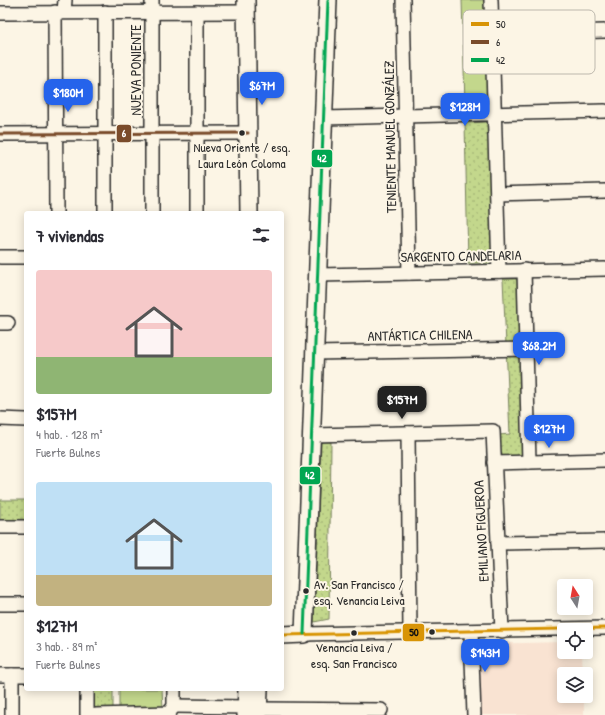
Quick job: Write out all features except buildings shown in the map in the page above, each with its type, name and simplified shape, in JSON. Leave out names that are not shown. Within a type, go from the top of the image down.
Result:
[{"type":"main road","points":[[284,635],[304,634],[328,0]]},
{"type":"main road","points":[[246,6],[249,211]]},
{"type":"main road","points":[[247,691],[252,712]]},
{"type":"main road","points":[[252,712],[258,691]]},
{"type":"street","name":"TENIENTE MANUEL GONZÁLEZ","points":[[403,0],[409,273]]},
{"type":"street","points":[[491,0],[491,10]]},
{"type":"street","points":[[0,13],[61,8],[105,12],[152,6],[196,12],[246,6]]},
{"type":"street","name":"NUEVA PONIENTE","points":[[152,6],[152,211]]},
{"type":"street","points":[[56,211],[55,134],[61,8]]},
{"type":"street","points":[[105,12],[105,211]]},
{"type":"street","points":[[196,12],[197,211]]},
{"type":"street","points":[[595,31],[605,31]]},
{"type":"street","points":[[493,74],[499,271]]},
{"type":"street","points":[[324,118],[605,111]]},
{"type":"street","points":[[0,134],[248,133]]},
{"type":"street","points":[[497,194],[605,191]]},
{"type":"street","points":[[0,257],[24,257]]},
{"type":"street","name":"SARGENTO CANDELARIA","points":[[318,275],[605,269]]},
{"type":"street","points":[[524,270],[529,462]]},
{"type":"street","name":"ANTÁRTICA CHILENA","points":[[315,352],[526,349]]},
{"type":"street","points":[[0,419],[24,420]]},
{"type":"street","name":"EMILIANO FIGUEROA","points":[[408,433],[492,430],[502,631]]},
{"type":"street","points":[[312,435],[408,433],[410,633]]},
{"type":"street","points":[[494,463],[605,460]]},
{"type":"street","points":[[0,527],[24,527]]},
{"type":"street","points":[[498,543],[605,541]]},
{"type":"street","points":[[0,604],[24,604]]},
{"type":"street","points":[[304,634],[471,632],[605,628]]},
{"type":"street","points":[[471,632],[474,715]]},
{"type":"street","points":[[12,715],[6,675],[24,675]]},
{"type":"street","points":[[87,691],[87,715]]},
{"type":"street","points":[[173,709],[174,691]]},
{"type":"street","points":[[96,715],[166,713],[173,709],[252,712],[381,710]]},
{"type":"shaded area","points":[[557,642],[557,659],[582,659],[583,667],[557,667],[557,703],[584,703],[584,715],[479,715],[476,649],[481,644]]},
{"type":"green space","points":[[462,0],[487,0],[487,10],[463,10],[463,35]]},
{"type":"green space","points":[[464,74],[488,74],[489,105],[465,105]]},
{"type":"green space","points":[[489,122],[493,263],[468,263],[465,123]]},
{"type":"green space","points":[[503,279],[517,279],[525,455],[500,457],[499,435],[510,434]]},
{"type":"green space","points":[[321,442],[331,442],[329,619],[314,622]]},
{"type":"green space","points":[[0,500],[24,500],[24,522],[0,522]]},
{"type":"green space","points":[[92,691],[113,691],[113,709],[100,709],[92,707]]},
{"type":"green space","points":[[119,691],[162,691],[163,709],[119,710]]},
{"type":"transit line","name":"42","points":[[304,634],[328,0]]},
{"type":"transit line","name":"6","points":[[0,134],[248,133]]},
{"type":"transit line","name":"50","points":[[284,635],[605,628]]},
{"type":"place","name":"Nueva Oriente / esq. Laura León Coloma","points":[[242,133]]},
{"type":"place","name":"Av. San Francisco / esq. Venancia Leiva","points":[[306,591]]},
{"type":"place","name":"Venancia Leiva / esq. San Francisco","points":[[354,633]]}]
